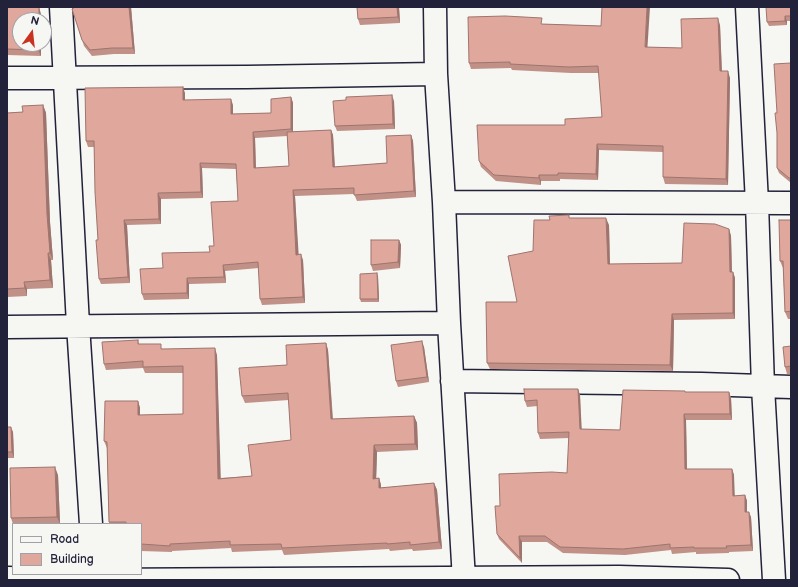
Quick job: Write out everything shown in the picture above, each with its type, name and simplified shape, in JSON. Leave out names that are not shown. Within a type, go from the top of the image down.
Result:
[{"type":"street","points":[[61,7],[78,325],[91,523]]},
{"type":"street","points":[[435,7],[436,74],[464,579]]},
{"type":"street","points":[[747,7],[757,203],[763,387],[774,580]]},
{"type":"street","points":[[7,78],[255,77],[436,74]]},
{"type":"street","points":[[444,202],[791,203]]},
{"type":"street","points":[[7,327],[78,325],[449,323]]},
{"type":"street","points":[[452,381],[702,384],[791,387]]},
{"type":"street","points":[[7,578],[94,580],[618,578],[728,580]]},
{"type":"building","points":[[7,7],[39,7],[39,12],[12,12],[12,49],[7,49]]},
{"type":"building","points":[[75,7],[129,7],[133,48],[90,50],[82,40],[72,9]]},
{"type":"building","points":[[357,7],[397,7],[398,17],[358,19]]},
{"type":"building","points":[[602,7],[647,7],[645,47],[682,48],[681,19],[718,18],[720,71],[728,71],[726,179],[663,177],[663,146],[597,144],[596,174],[558,173],[558,175],[539,175],[539,178],[494,175],[479,161],[477,125],[565,125],[565,119],[602,117],[598,66],[569,67],[510,64],[510,62],[469,63],[468,17],[505,16],[542,18],[541,24],[601,26]]},
{"type":"building","points":[[766,7],[791,7],[791,16],[785,16],[785,21],[767,22]]},
{"type":"building","points":[[791,63],[791,178],[789,178],[777,168],[777,133],[775,113],[777,113],[774,64]]},
{"type":"building","points":[[183,87],[183,100],[231,99],[231,114],[271,113],[271,99],[291,97],[291,129],[253,132],[254,168],[289,166],[287,132],[331,130],[333,167],[387,163],[386,136],[411,135],[414,191],[354,195],[354,188],[293,190],[296,255],[301,254],[303,297],[260,299],[258,262],[223,265],[224,277],[187,278],[187,293],[142,294],[140,269],[163,268],[162,253],[210,252],[209,246],[214,246],[211,202],[238,201],[236,164],[200,163],[201,192],[158,193],[159,219],[124,220],[128,277],[99,279],[96,240],[98,240],[94,141],[86,141],[85,88]]},
{"type":"building","points":[[392,95],[393,124],[335,126],[333,101],[346,100],[346,97]]},
{"type":"building","points":[[43,105],[50,280],[24,282],[25,288],[7,289],[7,113],[23,112],[22,106]]},
{"type":"building","points":[[569,215],[569,218],[606,218],[608,264],[682,263],[684,223],[715,224],[729,229],[730,272],[733,272],[733,313],[672,314],[670,365],[487,363],[486,302],[517,302],[508,256],[533,251],[534,220],[550,220],[549,216]]},
{"type":"building","points":[[779,220],[791,220],[791,311],[785,312],[783,261],[780,261]]},
{"type":"building","points":[[371,240],[399,240],[398,262],[371,265]]},
{"type":"building","points":[[377,273],[378,299],[360,299],[360,274]]},
{"type":"building","points":[[138,340],[138,344],[161,344],[161,349],[215,348],[218,479],[252,476],[248,445],[291,440],[288,393],[242,396],[239,368],[287,365],[286,345],[326,343],[331,419],[414,416],[415,444],[374,445],[373,479],[379,478],[379,488],[434,483],[439,542],[410,545],[410,542],[282,548],[281,544],[230,545],[230,541],[170,544],[170,546],[142,544],[142,523],[109,522],[107,442],[104,441],[105,401],[138,401],[138,415],[183,414],[183,366],[143,367],[143,361],[104,364],[102,342]]},
{"type":"building","points":[[422,341],[427,377],[396,381],[391,345]]},
{"type":"building","points":[[791,346],[791,366],[785,367],[783,347]]},
{"type":"building","points":[[524,389],[578,389],[580,429],[620,430],[623,390],[729,392],[730,414],[684,414],[685,469],[732,469],[733,496],[745,495],[745,512],[749,512],[751,545],[726,546],[727,548],[670,548],[670,544],[623,549],[560,547],[545,536],[519,536],[520,558],[497,534],[495,506],[500,506],[499,474],[552,472],[567,473],[569,432],[538,433],[537,400],[525,401]]},
{"type":"building","points":[[7,427],[11,427],[12,452],[7,452]]},
{"type":"building","points":[[55,467],[57,517],[11,518],[10,468]]}]
